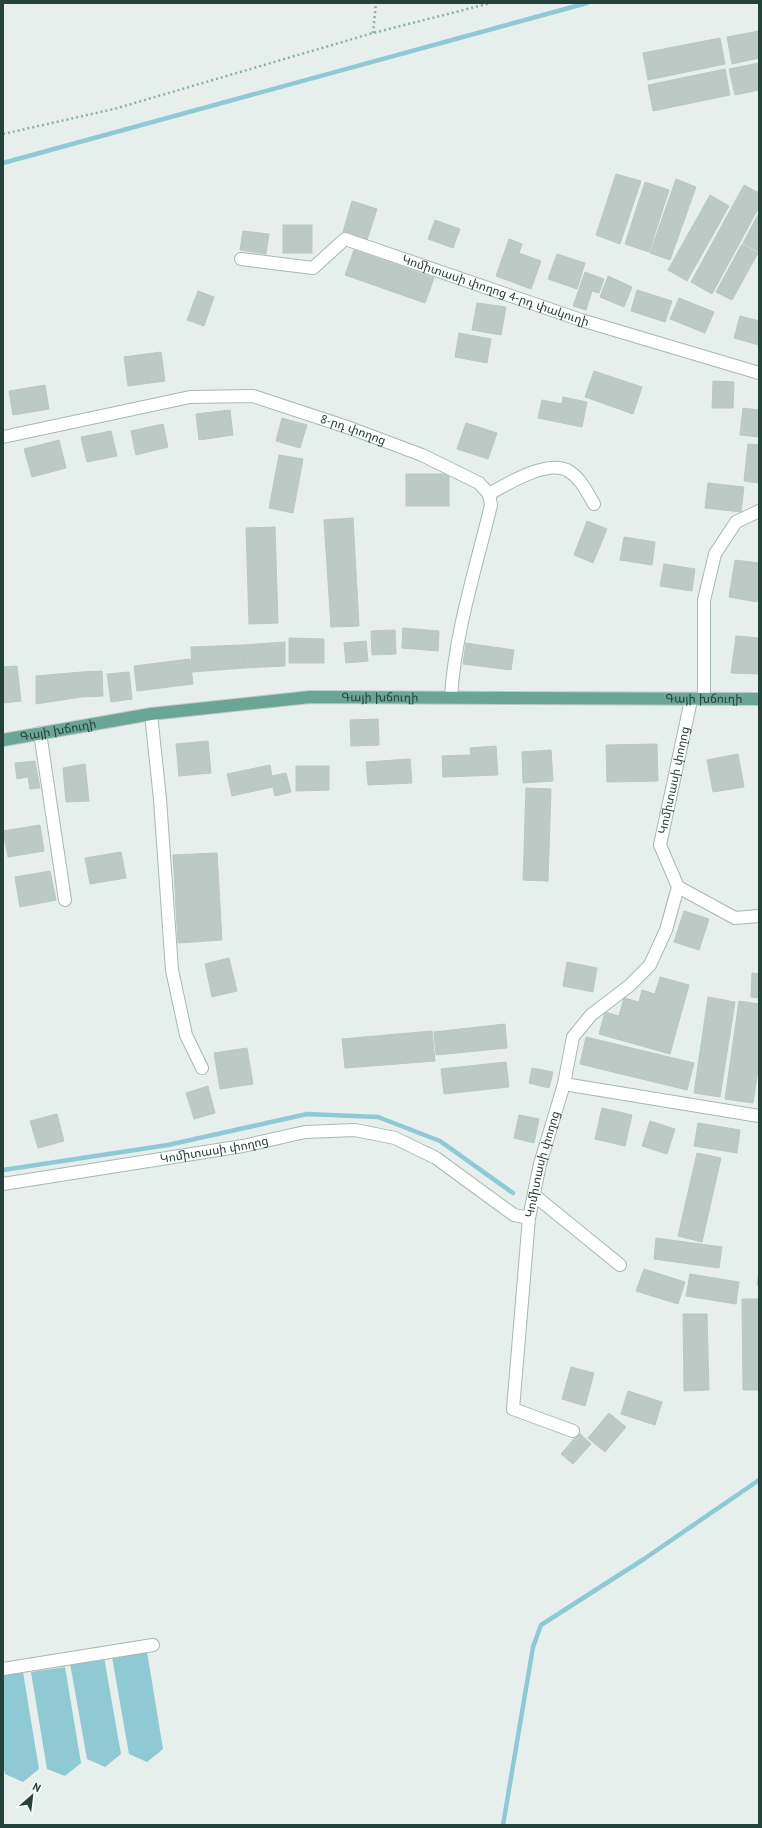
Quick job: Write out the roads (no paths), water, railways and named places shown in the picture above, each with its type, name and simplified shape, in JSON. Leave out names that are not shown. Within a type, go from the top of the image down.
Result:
[{"type":"main road","name":"Գայի խճուղի","points":[[3,740],[151,714],[310,697],[691,700],[759,699]]},
{"type":"street","name":"Կոմիտասի փողոց 4-րդ փակուղի","points":[[241,259],[313,268],[345,239],[581,320],[759,373]]},
{"type":"street","name":"8-րդ փողոց","points":[[3,437],[190,397],[253,396],[350,428],[422,455],[479,483],[489,494]]},
{"type":"street","points":[[451,697],[452,673],[458,640],[491,505],[489,494],[524,476],[548,468],[566,470],[579,479],[594,504]]},
{"type":"street","points":[[704,699],[704,600],[715,554],[736,522],[759,511]]},
{"type":"street","name":"Կոմիտասի փողոց","points":[[3,1184],[243,1146],[306,1132],[355,1130],[395,1138],[436,1158],[514,1215],[529,1218],[540,1164],[564,1084],[573,1037],[591,1015],[629,986],[650,965],[666,930],[678,887],[660,845],[691,700]]},
{"type":"street","points":[[151,714],[160,799],[172,970],[186,1035],[202,1068]]},
{"type":"street","points":[[40,734],[65,900]]},
{"type":"street","points":[[678,887],[735,918],[759,916]]},
{"type":"street","points":[[564,1084],[759,1116]]},
{"type":"street","points":[[534,1195],[620,1265]]},
{"type":"street","points":[[529,1218],[513,1409],[573,1430]]},
{"type":"street","points":[[3,1670],[153,1645]]},
{"type":"water","points":[[147,1652],[163,1749],[147,1762],[129,1754],[112,1657]]},
{"type":"water","points":[[104,1657],[121,1754],[105,1767],[87,1759],[70,1663]]},
{"type":"water","points":[[65,1667],[81,1763],[65,1776],[47,1769],[31,1672]]},
{"type":"water","points":[[23,1672],[39,1769],[23,1782],[5,1774],[3,1765],[3,1675]]},
{"type":"waterway","points":[[3,163],[587,3]]},
{"type":"waterway","points":[[3,1170],[168,1145],[307,1114],[378,1117],[440,1141],[513,1193]]},
{"type":"waterway","points":[[503,1825],[533,1647],[541,1625],[644,1559],[759,1480]]}]
